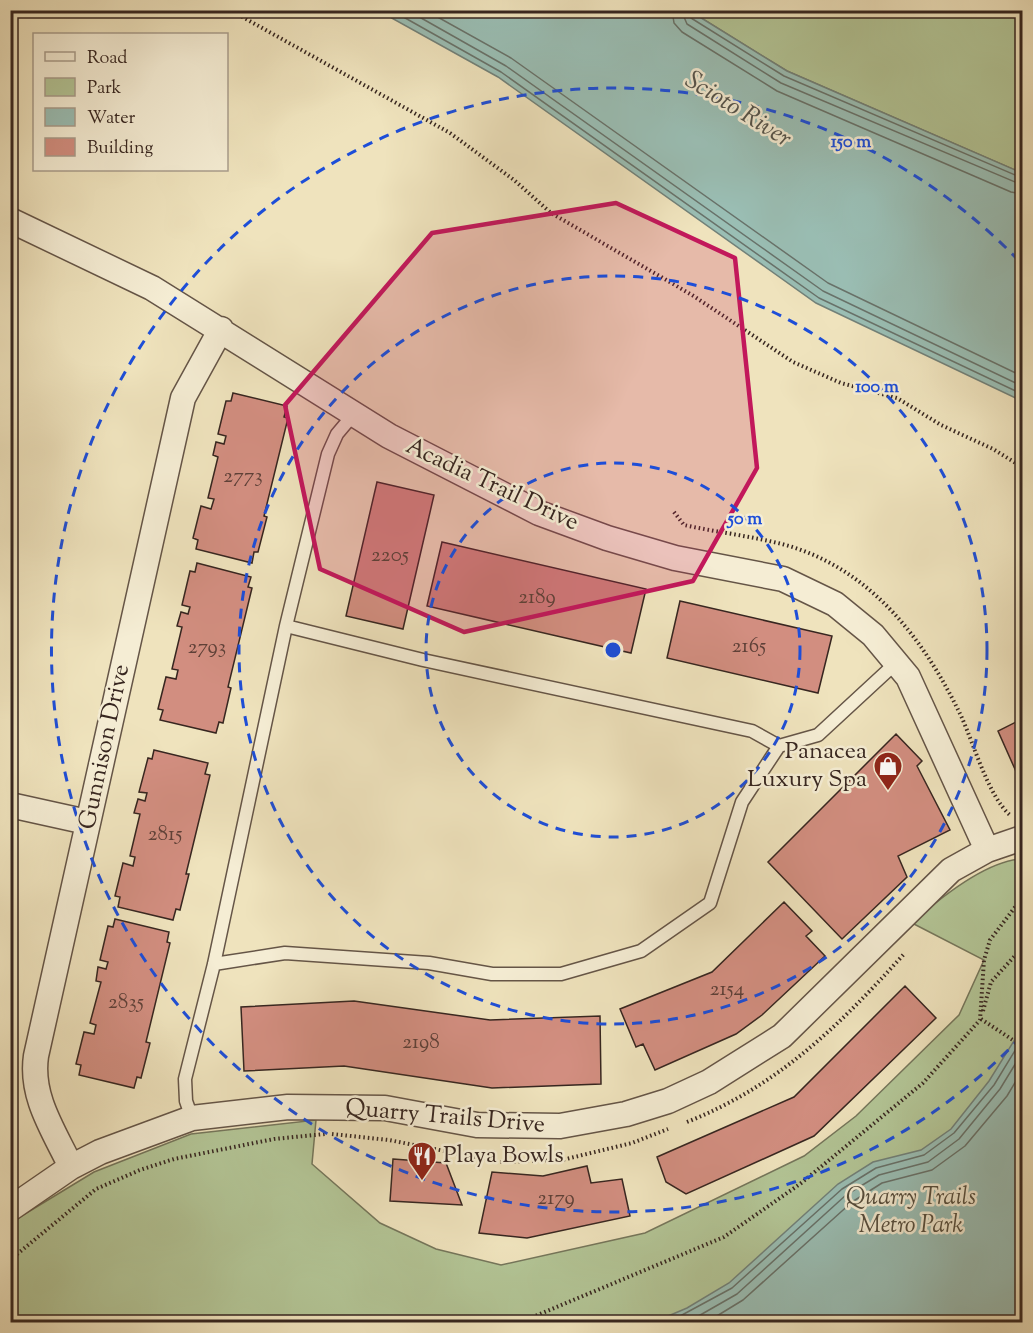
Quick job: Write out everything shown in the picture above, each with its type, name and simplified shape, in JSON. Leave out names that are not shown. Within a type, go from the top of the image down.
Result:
[{"type":"street","name":"Acadia Trail Drive","points":[[10,220],[152,288],[221,329],[353,415],[468,479],[539,513],[607,538],[675,558],[783,579],[834,604],[873,635],[909,677],[987,850]]},
{"type":"street","name":"Gunnison Drive","points":[[71,1167],[38,1099],[34,1075],[87,822],[183,398],[221,329]]},
{"type":"street","points":[[10,805],[87,822]]},
{"type":"street","name":"Quarry Trails Drive","points":[[10,1209],[71,1167],[100,1152],[192,1118],[288,1107],[386,1108],[477,1125],[560,1126],[626,1114],[668,1101],[709,1082],[782,1036],[951,870],[987,850],[1008,841],[1023,838]]},
{"type":"lane","points":[[192,1118],[186,1101],[185,1079],[214,964],[286,626],[328,454],[337,434],[353,415]]},
{"type":"lane","points":[[286,626],[423,660],[752,731],[778,746]]},
{"type":"lane","points":[[214,964],[285,953],[429,963],[492,974],[561,974],[641,951],[710,903],[742,802],[778,746],[818,735],[897,662]]},
{"type":"path","points":[[230,10],[450,133],[514,180],[551,213],[692,295],[793,362],[841,382],[897,398],[940,425],[993,449],[1023,467]]},
{"type":"path","points":[[1017,10],[1023,15]]},
{"type":"path","points":[[980,1020],[984,960],[990,940],[1023,898]]},
{"type":"path","points":[[510,1323],[528,1319],[724,1237],[800,1184],[923,1083],[980,1020],[992,981],[1023,948]]},
{"type":"path","points":[[980,1020],[1023,1046]]},
{"type":"highlighted area","points":[[616,203],[735,258],[757,468],[693,581],[464,632],[320,569],[285,405],[432,233]]},
{"type":"green space","points":[[690,11],[1010,11],[1022,24],[1022,173],[787,71]]},
{"type":"green space","name":"Quarry Trails Metro Park","points":[[1022,859],[1022,1322],[11,1322],[10,1223],[94,1172],[191,1134],[316,1120],[312,1164],[380,1223],[436,1249],[501,1265],[645,1233],[804,1156],[856,1116],[959,1015],[984,960],[912,923],[935,903],[978,874],[993,866]]},
{"type":"water","name":"Scioto River","points":[[379,11],[690,11],[787,71],[1022,173],[1022,401],[816,303],[498,77]]},
{"type":"water","points":[[1022,1028],[1022,1322],[654,1322],[687,1308],[729,1283],[838,1184],[873,1162],[921,1150],[951,1129],[989,1081]]},
{"type":"building","points":[[233,393],[287,406],[284,417],[288,418],[264,516],[267,517],[258,552],[254,552],[252,563],[196,549],[198,540],[193,538],[201,506],[211,509],[214,499],[208,498],[218,457],[213,455],[216,442],[224,444],[226,436],[218,434],[226,401],[231,401]]},
{"type":"building","points":[[377,482],[434,495],[403,629],[346,616]]},
{"type":"building","points":[[442,542],[646,589],[631,653],[427,606]]},
{"type":"building","points":[[197,563],[251,577],[248,587],[252,588],[228,687],[231,688],[223,723],[219,722],[216,733],[160,720],[163,710],[158,709],[166,677],[176,679],[178,670],[172,669],[182,627],[177,626],[181,612],[188,614],[190,607],[182,605],[190,571],[195,572]]},
{"type":"building","points":[[680,601],[832,636],[818,693],[667,658]]},
{"type":"building","points":[[1022,719],[1022,785],[998,731]]},
{"type":"building","points":[[896,734],[922,761],[917,766],[950,830],[898,856],[907,877],[842,939],[768,862]]},
{"type":"building","points":[[154,750],[208,763],[205,774],[210,775],[186,874],[189,874],[180,910],[176,909],[173,920],[118,907],[120,897],[115,896],[123,863],[133,866],[135,857],[130,856],[140,814],[134,813],[138,799],[145,801],[147,793],[139,792],[148,758],[152,759]]},
{"type":"building","points":[[784,902],[812,931],[806,936],[825,956],[762,1015],[736,1034],[655,1070],[643,1044],[636,1047],[620,1009],[712,972]]},
{"type":"building","points":[[115,919],[169,932],[167,942],[170,943],[146,1042],[150,1043],[141,1078],[137,1077],[134,1088],[79,1075],[81,1065],[76,1064],[84,1032],[94,1034],[96,1025],[90,1023],[101,982],[96,981],[98,967],[106,969],[108,962],[100,960],[108,926],[113,927]]},
{"type":"building","points":[[905,986],[936,1018],[814,1136],[686,1194],[666,1182],[657,1157],[794,1097]]},
{"type":"building","points":[[354,1001],[490,1020],[600,1016],[601,1084],[492,1088],[344,1066],[244,1071],[241,1007]]},
{"type":"building","name":"Playa Bowls","points":[[393,1159],[446,1163],[462,1205],[390,1201]]},
{"type":"building","points":[[587,1166],[591,1183],[622,1179],[630,1216],[527,1238],[479,1233],[492,1172],[543,1176]]},
{"type":"place","name":"Panacea Luxury Spa","points":[[888,792]]},
{"type":"place","name":"Playa Bowls","points":[[422,1182]]}]
